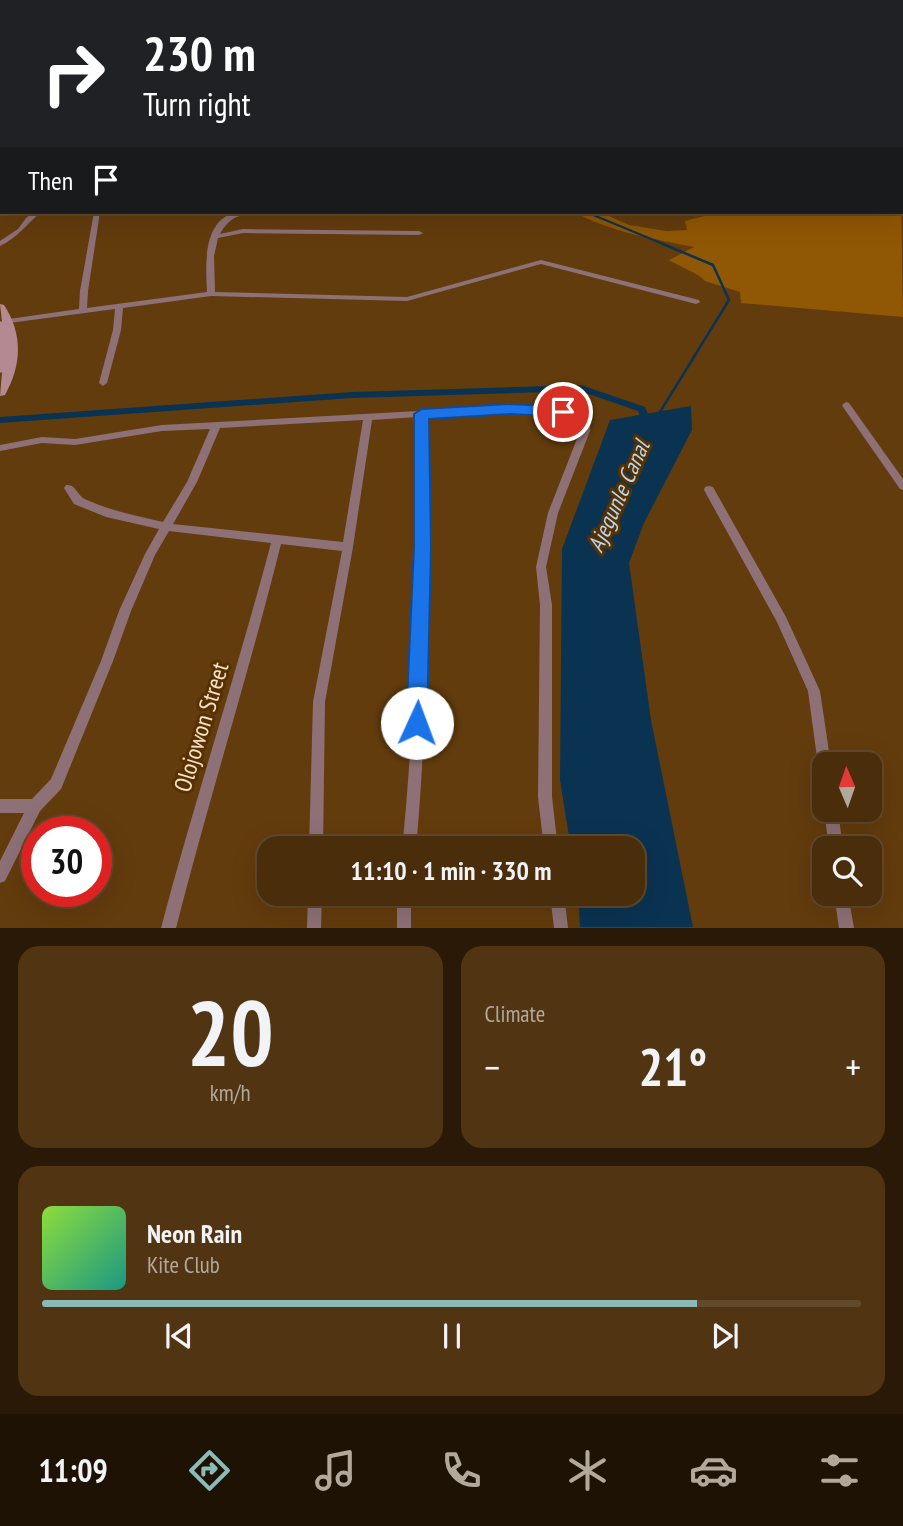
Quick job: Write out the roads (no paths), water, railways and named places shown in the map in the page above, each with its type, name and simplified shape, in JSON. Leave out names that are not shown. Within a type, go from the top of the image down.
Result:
[{"type":"main road","points":[[0,307],[13,352],[11,367],[0,392]]},
{"type":"main road","points":[[0,369],[4,354],[5,323]]},
{"type":"street","points":[[0,244],[21,230],[35,214]]},
{"type":"street","points":[[83,311],[83,291],[97,214]]},
{"type":"street","points":[[211,294],[210,253],[214,237],[225,220],[235,214]]},
{"type":"street","points":[[214,237],[243,232],[419,233]]},
{"type":"street","points":[[5,323],[211,294],[407,299],[541,262],[696,302]]},
{"type":"street","points":[[103,383],[117,330],[119,308]]},
{"type":"street","points":[[846,405],[903,486]]},
{"type":"street","points":[[0,448],[41,440],[75,442],[162,428],[511,409],[585,416],[586,431],[553,513],[541,567],[546,605],[545,796],[550,836]]},
{"type":"street","points":[[410,836],[414,799],[422,547],[422,414]]},
{"type":"street","points":[[316,836],[318,702],[348,547],[368,418]]},
{"type":"street","points":[[0,876],[35,806],[56,784],[107,661],[124,611],[192,482],[216,426]]},
{"type":"street","points":[[69,488],[78,501],[106,513],[166,527],[348,547]]},
{"type":"street","points":[[709,490],[782,620],[814,691],[823,752]]},
{"type":"street","name":"Olojowon Street","points":[[168,928],[218,744],[251,644],[277,539]]},
{"type":"street","points":[[0,806],[35,806]]},
{"type":"street","points":[[314,928],[315,906]]},
{"type":"street","points":[[404,906],[404,928]]},
{"type":"street","points":[[558,906],[561,928]]},
{"type":"street","points":[[843,906],[847,928]]},
{"type":"water","points":[[691,406],[692,430],[644,523],[629,563],[651,720],[693,927],[580,927],[579,906],[645,906],[645,836],[569,836],[560,780],[562,549],[610,420]]},
{"type":"waterway","points":[[591,214],[668,246]]},
{"type":"waterway","points":[[660,412],[729,300],[713,265],[663,244]]},
{"type":"waterway","name":"Ajegunle Canal","points":[[0,420],[352,395],[581,388],[642,409],[649,427]]}]
